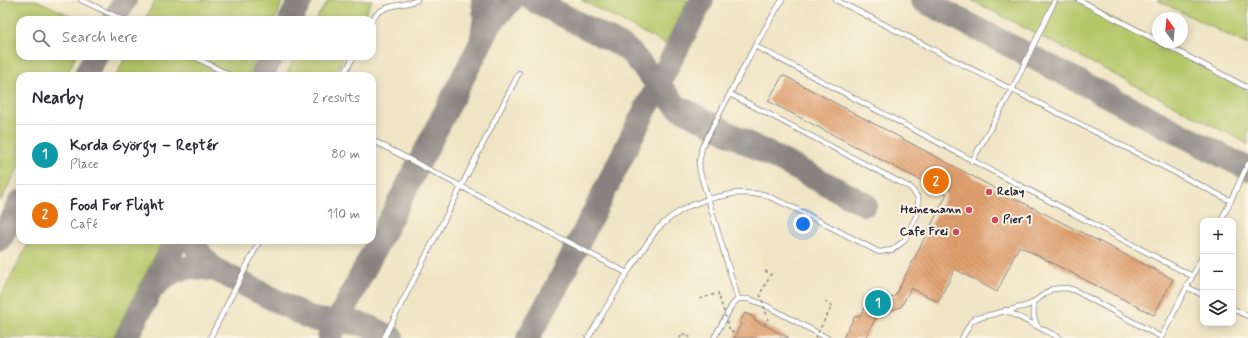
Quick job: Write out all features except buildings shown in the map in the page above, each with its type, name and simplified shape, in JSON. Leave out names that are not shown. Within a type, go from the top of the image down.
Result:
[{"type":"lane","points":[[81,0],[115,16]]},
{"type":"lane","points":[[375,16],[378,12],[384,9],[417,0]]},
{"type":"lane","points":[[738,299],[700,172],[700,154],[755,46],[782,0]]},
{"type":"lane","points":[[836,0],[1231,201]]},
{"type":"lane","points":[[972,161],[1012,90],[1056,0]]},
{"type":"lane","points":[[1079,0],[1152,38]]},
{"type":"lane","points":[[755,46],[1192,276]]},
{"type":"lane","points":[[1171,48],[1248,88]]},
{"type":"lane","points":[[201,60],[224,72]]},
{"type":"lane","points":[[345,72],[352,60]]},
{"type":"lane","points":[[384,338],[519,73]]},
{"type":"lane","points":[[588,338],[626,273],[657,229],[687,207],[708,199],[737,193],[763,194],[790,206],[879,252],[892,250],[904,241],[919,211],[915,193],[907,185],[730,94]]},
{"type":"lane","points":[[376,142],[626,273]]},
{"type":"lane","points":[[1222,218],[1248,164]]},
{"type":"lane","points":[[210,338],[258,244]]},
{"type":"lane","points":[[962,338],[974,319],[1005,310],[1021,308],[1032,303],[1052,289],[1067,288],[1161,338],[1200,261]]},
{"type":"lane","points":[[1187,287],[1200,293]]},
{"type":"lane","points":[[714,338],[732,305],[738,299],[749,299],[765,305],[827,338]]},
{"type":"lane","points":[[1032,303],[1037,326]]},
{"type":"lane","points":[[1005,310],[1060,338]]},
{"type":"lane","points":[[1236,310],[1248,316]]},
{"type":"path","points":[[764,271],[771,274],[760,294],[768,319],[764,325]]},
{"type":"path","points":[[700,299],[718,293],[730,331],[736,334]]},
{"type":"path","points":[[815,338],[832,306],[825,302]]},
{"type":"path","points":[[680,338],[682,334],[691,338]]},
{"type":"green space","points":[[4,0],[36,0],[71,16],[16,16],[16,60],[74,60],[68,72],[16,72],[16,172],[0,202],[0,3]]},
{"type":"green space","points":[[155,0],[283,0],[277,16],[147,16]]},
{"type":"green space","points":[[329,0],[372,0],[364,16],[318,16]]},
{"type":"green space","points":[[581,0],[688,0],[665,44]]},
{"type":"green space","points":[[971,0],[1078,0],[1152,40],[1152,48],[1168,48],[1248,91],[1248,144]]},
{"type":"green space","points":[[1157,0],[1248,0],[1248,45],[1188,15],[1188,12],[1181,12]]},
{"type":"green space","points":[[124,60],[255,60],[249,72],[118,72]]},
{"type":"green space","points":[[294,60],[342,60],[336,72],[287,72]]},
{"type":"green space","points":[[28,244],[161,244],[113,338],[0,338],[0,298]]},
{"type":"taxiway","points":[[116,16],[125,0]]},
{"type":"taxiway","points":[[292,16],[301,0]]},
{"type":"taxiway","points":[[482,37],[485,17],[483,0]]},
{"type":"taxiway","points":[[329,338],[491,23],[512,0]]},
{"type":"taxiway","points":[[533,0],[624,47],[633,55],[678,107],[865,204]]},
{"type":"taxiway","points":[[528,338],[557,286],[702,0]]},
{"type":"taxiway","points":[[922,0],[1248,169]]},
{"type":"taxiway","points":[[87,72],[94,60]]},
{"type":"taxiway","points":[[264,72],[270,60]]},
{"type":"taxiway","points":[[0,240],[16,210]]},
{"type":"taxiway","points":[[126,338],[175,244]]},
{"type":"taxiway","points":[[195,244],[203,258],[218,271],[308,317],[320,320],[364,325],[392,338]]},
{"type":"taxiway","points":[[155,286],[169,274],[184,268],[192,267],[218,271]]},
{"type":"place","name":"Food For Flight","points":[[936,181]]},
{"type":"place","name":"Relay","points":[[989,192]]},
{"type":"place","name":"Heinemann","points":[[969,210]]},
{"type":"place","name":"Pier 1","points":[[995,220]]},
{"type":"place","name":"Cafe Frei","points":[[956,232]]},
{"type":"place","name":"Korda György – Reptér","points":[[878,303]]}]
